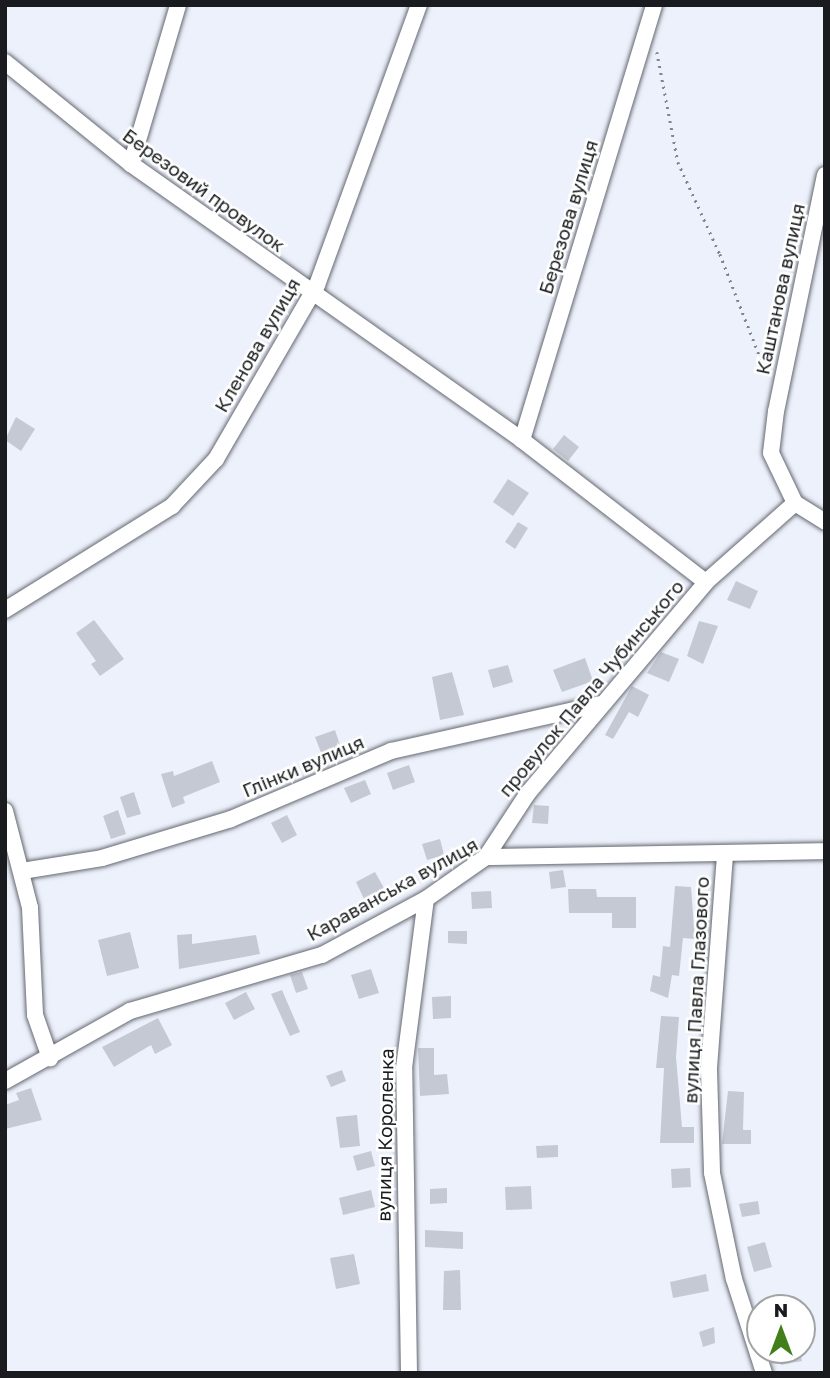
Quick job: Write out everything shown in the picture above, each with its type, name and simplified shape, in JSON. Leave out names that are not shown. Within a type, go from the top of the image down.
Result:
[{"type":"street","points":[[131,164],[178,5]]},
{"type":"street","name":"Кленова вулиця","points":[[5,610],[172,506],[216,459],[312,295],[419,5]]},
{"type":"street","name":"Березова вулиця","points":[[522,440],[654,5]]},
{"type":"street","name":"Березовий провулок","points":[[5,62],[131,164],[312,295],[522,440]]},
{"type":"street","name":"Каштанова вулиця","points":[[795,503],[771,453],[776,411],[825,175]]},
{"type":"street","name":"провулок Павла Чубинського","points":[[522,440],[706,582]]},
{"type":"street","points":[[795,503],[825,522]]},
{"type":"street","name":"провулок Павла Чубинського","points":[[486,857],[528,793],[706,582],[795,503]]},
{"type":"street","name":"Глінки вулиця","points":[[22,871],[102,858],[230,819],[391,751],[601,704]]},
{"type":"street","points":[[5,811],[22,871],[35,954],[35,1015],[50,1058]]},
{"type":"street","name":"Караванська вулиця","points":[[5,1081],[130,1012],[322,955],[426,899],[486,857],[725,855],[825,851]]},
{"type":"street","name":"вулиця Павла Глазового","points":[[725,855],[709,1070],[712,1173],[734,1279],[764,1373]]},
{"type":"street","name":"вулиця Короленка","points":[[409,1373],[404,1068],[426,899]]},
{"type":"path","points":[[655,44],[678,162],[720,254],[769,386]]},
{"type":"building","points":[[16,417],[35,429],[21,451],[5,440]]},
{"type":"building","points":[[564,435],[579,447],[568,461],[553,449]]},
{"type":"building","points":[[508,479],[529,493],[513,516],[493,502]]},
{"type":"building","points":[[518,522],[528,528],[515,549],[505,542]]},
{"type":"building","points":[[736,581],[758,591],[750,609],[727,600]]},
{"type":"building","points":[[94,620],[124,659],[100,676],[91,664],[96,661],[76,633]]},
{"type":"building","points":[[699,621],[718,626],[703,664],[687,656]]},
{"type":"building","points":[[661,652],[679,659],[669,682],[647,673]]},
{"type":"building","points":[[585,658],[593,681],[562,692],[553,670]]},
{"type":"building","points":[[508,665],[513,682],[493,688],[488,670]]},
{"type":"building","points":[[452,672],[464,715],[440,720],[432,677]]},
{"type":"building","points":[[632,686],[649,695],[638,717],[629,712],[613,739],[605,735]]},
{"type":"building","points":[[335,730],[341,748],[322,755],[315,737]]},
{"type":"building","points":[[212,761],[220,782],[183,797],[185,803],[172,808],[161,774],[173,771],[174,776]]},
{"type":"building","points":[[409,765],[415,782],[393,790],[387,773]]},
{"type":"building","points":[[365,780],[371,794],[351,803],[344,788]]},
{"type":"building","points":[[134,792],[141,814],[127,818],[120,797]]},
{"type":"building","points":[[534,805],[549,806],[548,824],[532,823]]},
{"type":"building","points":[[118,810],[126,834],[111,839],[103,816]]},
{"type":"building","points":[[287,815],[297,835],[282,843],[271,823]]},
{"type":"building","points":[[440,839],[444,855],[427,860],[422,844]]},
{"type":"building","points":[[563,870],[566,887],[551,889],[549,872]]},
{"type":"building","points":[[375,872],[384,888],[364,899],[356,882]]},
{"type":"building","points":[[675,886],[691,887],[695,939],[683,938],[679,976],[672,975],[668,998],[650,991],[653,975],[660,977],[663,946],[670,947]]},
{"type":"building","points":[[568,889],[596,889],[597,897],[636,897],[636,928],[612,928],[612,913],[569,913]]},
{"type":"building","points":[[491,891],[492,908],[472,909],[471,892]]},
{"type":"building","points":[[448,931],[467,931],[467,944],[448,943]]},
{"type":"building","points":[[130,932],[139,968],[107,976],[98,940]]},
{"type":"building","points":[[192,934],[192,944],[256,935],[260,954],[179,969],[177,935]]},
{"type":"building","points":[[371,969],[379,993],[359,999],[351,975]]},
{"type":"building","points":[[302,972],[308,989],[296,993],[290,975]]},
{"type":"building","points":[[282,990],[300,1032],[290,1036],[271,994]]},
{"type":"building","points":[[246,992],[255,1009],[234,1020],[225,1003]]},
{"type":"building","points":[[451,996],[451,1018],[433,1019],[432,997]]},
{"type":"building","points":[[661,1016],[679,1017],[676,1057],[682,1127],[694,1127],[694,1143],[660,1143],[664,1068],[656,1068]]},
{"type":"building","points":[[158,1018],[172,1045],[155,1054],[151,1045],[114,1067],[102,1047]]},
{"type":"building","points":[[418,1048],[434,1048],[434,1075],[447,1074],[449,1094],[420,1096]]},
{"type":"building","points":[[342,1070],[346,1081],[331,1087],[326,1076]]},
{"type":"building","points":[[31,1088],[42,1120],[5,1129],[5,1105],[19,1100],[16,1093]]},
{"type":"building","points":[[728,1091],[744,1092],[743,1130],[751,1130],[751,1144],[722,1144]]},
{"type":"building","points":[[357,1115],[360,1146],[340,1148],[336,1117]]},
{"type":"building","points":[[558,1145],[558,1157],[537,1158],[536,1146]]},
{"type":"building","points":[[371,1151],[375,1166],[357,1171],[353,1156]]},
{"type":"building","points":[[690,1168],[691,1187],[672,1188],[671,1169]]},
{"type":"building","points":[[531,1186],[532,1209],[506,1210],[505,1187]]},
{"type":"building","points":[[447,1188],[447,1203],[430,1204],[430,1189]]},
{"type":"building","points":[[371,1190],[375,1207],[343,1215],[339,1198]]},
{"type":"building","points":[[758,1201],[760,1214],[742,1217],[739,1204]]},
{"type":"building","points":[[425,1230],[463,1232],[463,1249],[425,1247]]},
{"type":"building","points":[[765,1242],[772,1267],[754,1272],[747,1247]]},
{"type":"building","points":[[354,1254],[360,1284],[336,1289],[330,1258]]},
{"type":"building","points":[[460,1270],[461,1310],[443,1310],[444,1271]]},
{"type":"building","points":[[706,1274],[709,1291],[673,1298],[670,1282]]},
{"type":"building","points":[[714,1327],[715,1343],[703,1347],[699,1332]]}]
